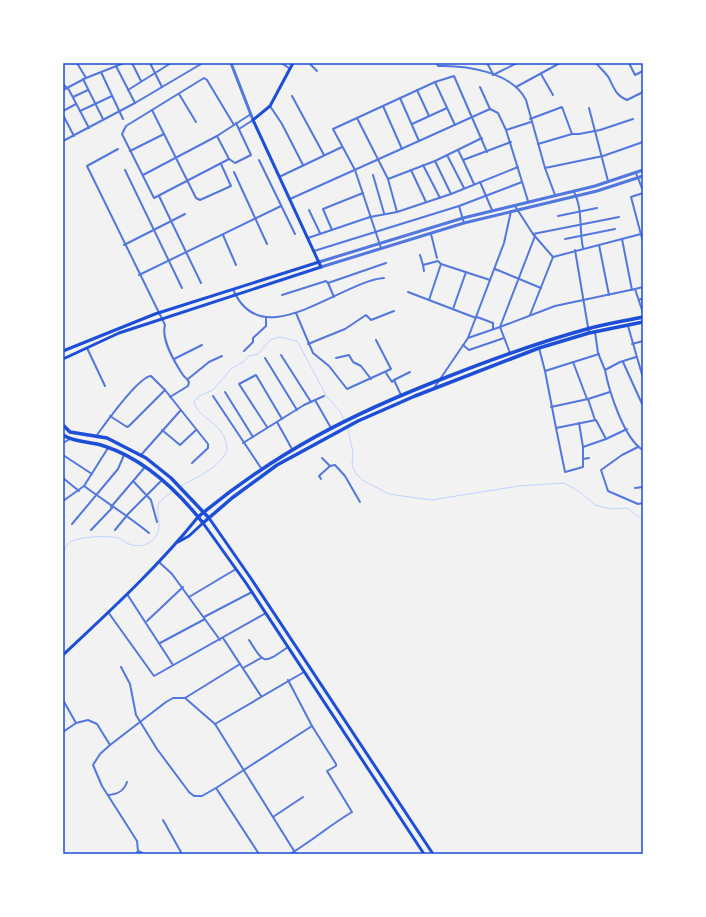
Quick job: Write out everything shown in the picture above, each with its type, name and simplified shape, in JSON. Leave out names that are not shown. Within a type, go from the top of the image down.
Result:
[{"type":"main road","points":[[63,359],[119,333],[161,318],[235,293],[321,267],[253,120],[270,106],[293,63]]},
{"type":"main road","points":[[63,351],[159,312],[319,262]]},
{"type":"main road","points":[[63,656],[159,562],[178,542],[198,517],[261,468],[292,449],[353,416],[401,395],[510,353],[589,328],[643,317]]},
{"type":"main road","points":[[178,542],[189,536],[232,498],[277,464],[358,421],[433,389],[539,348],[590,333],[643,322]]},
{"type":"main road","points":[[63,425],[70,432],[97,436],[128,447],[141,455],[178,485],[204,512],[254,583],[433,854]]},
{"type":"main road","points":[[63,435],[109,447],[125,454],[145,466],[173,490],[198,517],[252,592],[424,854]]},
{"type":"street","points":[[77,63],[103,120]]},
{"type":"street","points":[[63,90],[84,79],[122,63]]},
{"type":"street","points":[[132,63],[141,81]]},
{"type":"street","points":[[150,63],[162,87]]},
{"type":"street","points":[[128,90],[167,64],[171,63]]},
{"type":"street","points":[[231,63],[253,120],[239,129]]},
{"type":"street","points":[[281,63],[289,68]]},
{"type":"street","points":[[309,63],[317,71]]},
{"type":"street","points":[[437,63],[438,66],[459,66],[484,70],[516,87],[523,93],[544,168],[555,195]]},
{"type":"street","points":[[487,63],[494,75]]},
{"type":"street","points":[[494,75],[517,63]]},
{"type":"street","points":[[516,87],[560,63]]},
{"type":"street","points":[[596,63],[621,98],[627,100],[643,92]]},
{"type":"street","points":[[629,63],[635,75],[643,71]]},
{"type":"street","points":[[63,142],[135,103],[201,64]]},
{"type":"street","points":[[116,66],[135,103]]},
{"type":"street","points":[[101,72],[123,120]]},
{"type":"street","points":[[541,74],[553,95]]},
{"type":"street","points":[[381,248],[354,170],[333,129],[417,90],[452,76],[455,77],[487,152]]},
{"type":"street","points":[[216,136],[229,159],[235,164],[251,155],[239,129],[205,79],[123,129],[122,134],[153,197],[159,196],[229,159]]},
{"type":"street","points":[[435,82],[455,125]]},
{"type":"street","points":[[63,84],[66,89],[69,90],[89,128]]},
{"type":"street","points":[[480,87],[490,109],[498,113],[506,130],[511,142],[528,201]]},
{"type":"street","points":[[73,97],[89,90]]},
{"type":"street","points":[[417,90],[429,116]]},
{"type":"street","points":[[179,94],[196,122]]},
{"type":"street","points":[[80,111],[112,96]]},
{"type":"street","points":[[292,96],[324,155]]},
{"type":"street","points":[[400,98],[419,141]]},
{"type":"street","points":[[63,111],[76,104]]},
{"type":"street","points":[[270,106],[282,124],[303,165]]},
{"type":"street","points":[[383,106],[403,149]]},
{"type":"street","points":[[506,130],[562,107],[572,134]]},
{"type":"street","points":[[412,124],[447,108]]},
{"type":"street","points":[[589,108],[603,156],[608,182]]},
{"type":"street","points":[[290,199],[490,109]]},
{"type":"street","points":[[152,110],[196,198],[200,200],[231,186],[221,164]]},
{"type":"street","points":[[142,175],[216,136],[251,114]]},
{"type":"street","points":[[63,115],[74,136]]},
{"type":"street","points":[[357,118],[388,179],[397,212]]},
{"type":"street","points":[[538,144],[572,134],[596,130],[633,119]]},
{"type":"street","points":[[130,151],[164,134]]},
{"type":"street","points":[[388,179],[435,161],[482,138]]},
{"type":"street","points":[[464,160],[511,142]]},
{"type":"street","points":[[544,168],[603,156],[643,142]]},
{"type":"street","points":[[279,177],[342,147]]},
{"type":"street","points":[[118,150],[87,166],[124,245],[159,312],[164,325],[163,334],[174,359],[184,377],[188,379]]},
{"type":"street","points":[[458,150],[474,184]]},
{"type":"street","points":[[447,155],[464,188]]},
{"type":"street","points":[[259,160],[295,234]]},
{"type":"street","points":[[435,161],[451,194]]},
{"type":"street","points":[[423,166],[440,198]]},
{"type":"street","points":[[308,238],[370,217],[384,213],[397,212],[440,198],[518,167]]},
{"type":"street","points":[[125,170],[182,288]]},
{"type":"street","points":[[411,170],[426,202]]},
{"type":"street","points":[[319,262],[463,218],[608,182],[643,170]]},
{"type":"street","points":[[234,172],[267,244]]},
{"type":"street","points":[[636,173],[639,177],[643,192],[631,198],[643,242]]},
{"type":"street","points":[[372,175],[384,213]]},
{"type":"street","points":[[321,267],[464,223],[576,196],[643,176]]},
{"type":"street","points":[[480,182],[492,210]]},
{"type":"street","points":[[314,251],[459,206],[522,182]]},
{"type":"street","points":[[573,191],[576,196],[582,224],[581,236],[583,248]]},
{"type":"street","points":[[332,230],[323,209],[363,193]]},
{"type":"street","points":[[159,196],[172,220],[201,283]]},
{"type":"street","points":[[514,205],[534,235],[553,258]]},
{"type":"street","points":[[139,275],[281,206]]},
{"type":"street","points":[[459,206],[464,223]]},
{"type":"street","points":[[558,216],[596,208]]},
{"type":"street","points":[[309,210],[320,233]]},
{"type":"street","points":[[433,389],[468,338],[495,269],[507,234],[512,211]]},
{"type":"street","points":[[124,245],[185,214]]},
{"type":"street","points":[[534,235],[618,217]]},
{"type":"street","points":[[565,239],[615,229]]},
{"type":"street","points":[[431,234],[437,258]]},
{"type":"street","points":[[530,315],[553,258],[575,250],[640,234]]},
{"type":"street","points":[[223,235],[236,265]]},
{"type":"street","points":[[510,353],[500,327],[534,235]]},
{"type":"street","points":[[401,236],[402,242]]},
{"type":"street","points":[[622,239],[634,290],[643,312]]},
{"type":"street","points":[[599,245],[609,295]]},
{"type":"street","points":[[575,250],[590,333]]},
{"type":"street","points":[[420,255],[424,271]]},
{"type":"street","points":[[423,266],[438,262],[490,280]]},
{"type":"street","points":[[328,283],[386,263]]},
{"type":"street","points":[[429,300],[441,264]]},
{"type":"street","points":[[495,269],[541,288]]},
{"type":"street","points":[[453,309],[466,272]]},
{"type":"street","points":[[233,288],[235,293],[253,314],[260,317],[266,317],[296,313],[365,284],[384,278]]},
{"type":"street","points":[[282,295],[326,280],[334,297]]},
{"type":"street","points":[[468,338],[555,306],[634,290],[643,286]]},
{"type":"street","points":[[408,292],[493,324],[492,329]]},
{"type":"street","points":[[639,300],[643,298]]},
{"type":"street","points":[[308,344],[341,331],[366,315],[371,320],[394,311]]},
{"type":"street","points":[[296,313],[313,353],[329,366],[347,389],[386,373],[391,369],[376,340]]},
{"type":"street","points":[[244,351],[253,342],[253,338],[266,326],[266,317]]},
{"type":"street","points":[[627,325],[643,378]]},
{"type":"street","points":[[595,332],[599,354],[610,391],[627,429],[638,447],[643,450]]},
{"type":"street","points":[[463,345],[469,350],[504,338]]},
{"type":"street","points":[[632,344],[643,341]]},
{"type":"street","points":[[174,359],[202,345]]},
{"type":"street","points":[[87,347],[105,386]]},
{"type":"street","points":[[539,348],[565,472],[583,467],[583,447],[579,423]]},
{"type":"street","points":[[281,354],[311,402]]},
{"type":"street","points":[[545,371],[599,354]]},
{"type":"street","points":[[336,358],[349,355],[353,362],[360,366],[371,379]]},
{"type":"street","points":[[188,379],[209,362],[222,356]]},
{"type":"street","points":[[605,370],[636,357]]},
{"type":"street","points":[[265,358],[297,410]]},
{"type":"street","points":[[573,362],[595,420],[606,439]]},
{"type":"street","points":[[623,362],[643,406]]},
{"type":"street","points":[[386,373],[392,382],[410,372]]},
{"type":"street","points":[[267,428],[239,384],[256,375],[282,419]]},
{"type":"street","points":[[97,436],[110,416],[147,377],[151,376],[165,390],[209,446],[192,463]]},
{"type":"street","points":[[170,397],[188,386],[188,379]]},
{"type":"street","points":[[394,380],[401,395]]},
{"type":"street","points":[[110,416],[129,426],[165,390]]},
{"type":"street","points":[[551,407],[588,399],[610,391]]},
{"type":"street","points":[[225,392],[253,437]]},
{"type":"street","points":[[213,396],[261,468]]},
{"type":"street","points":[[243,443],[297,410],[324,396]]},
{"type":"street","points":[[315,400],[331,428]]},
{"type":"street","points":[[141,455],[162,430],[181,411]]},
{"type":"street","points":[[556,428],[595,420]]},
{"type":"street","points":[[277,422],[292,449]]},
{"type":"street","points":[[583,447],[606,439],[627,429]]},
{"type":"street","points":[[162,430],[180,445],[196,430]]},
{"type":"street","points":[[63,443],[70,438]]},
{"type":"street","points":[[63,501],[84,486],[109,447]]},
{"type":"street","points":[[638,447],[622,455],[601,470],[608,491],[638,504],[643,503]]},
{"type":"street","points":[[72,524],[118,469],[125,454]]},
{"type":"street","points":[[63,455],[92,474]]},
{"type":"street","points":[[322,458],[330,466]]},
{"type":"street","points":[[583,459],[589,458]]},
{"type":"street","points":[[321,479],[319,476],[330,466],[335,465],[339,468],[360,502]]},
{"type":"street","points":[[91,530],[112,507],[145,466]]},
{"type":"street","points":[[63,478],[79,491]]},
{"type":"street","points":[[115,530],[162,480]]},
{"type":"street","points":[[133,481],[148,495],[154,508],[157,522]]},
{"type":"street","points":[[84,486],[149,533]]},
{"type":"street","points":[[635,488],[643,487]]},
{"type":"street","points":[[159,562],[172,574],[220,640]]},
{"type":"street","points":[[189,596],[236,569]]},
{"type":"street","points":[[146,621],[182,587]]},
{"type":"street","points":[[160,643],[252,592]]},
{"type":"street","points":[[127,594],[146,621],[173,665]]},
{"type":"street","points":[[108,612],[154,676],[266,613]]},
{"type":"street","points":[[223,638],[261,696]]},
{"type":"street","points":[[249,640],[261,658],[268,660],[288,647]]},
{"type":"street","points":[[243,668],[261,658]]},
{"type":"street","points":[[136,854],[138,851],[137,841],[102,786],[93,765],[100,754],[110,744],[166,702],[173,698],[186,698],[240,664]]},
{"type":"street","points":[[122,667],[130,684],[135,712],[157,749],[189,792],[197,797],[216,788],[312,726]]},
{"type":"street","points":[[215,724],[304,672]]},
{"type":"street","points":[[288,680],[312,726],[336,764],[336,766],[327,771],[352,812],[330,825],[324,832],[295,853],[290,854]]},
{"type":"street","points":[[186,698],[215,724],[245,770],[295,853]]},
{"type":"street","points":[[63,700],[76,723]]},
{"type":"street","points":[[63,732],[76,723],[88,720],[93,721],[103,730],[110,744]]},
{"type":"street","points":[[109,796],[117,794],[123,790],[127,782]]},
{"type":"street","points":[[216,788],[259,854]]},
{"type":"street","points":[[273,817],[303,797]]},
{"type":"street","points":[[163,820],[182,854]]},
{"type":"street","points":[[138,851],[145,854]]},
{"type":"waterway","points":[[181,486],[208,471],[220,461],[227,449],[222,433],[201,413],[194,402],[199,396],[213,390],[231,369],[243,362],[249,356],[258,354],[270,340],[280,337],[297,341],[326,395],[341,413],[344,421]]},
{"type":"waterway","points":[[348,429],[353,452],[352,465],[356,474],[364,481],[389,494],[431,500],[519,486],[564,483],[580,492],[595,505],[610,509],[627,508],[643,520]]},
{"type":"waterway","points":[[63,571],[64,550],[72,541],[82,538],[114,537],[137,546],[151,542],[156,536],[159,528],[159,502],[173,491]]}]
